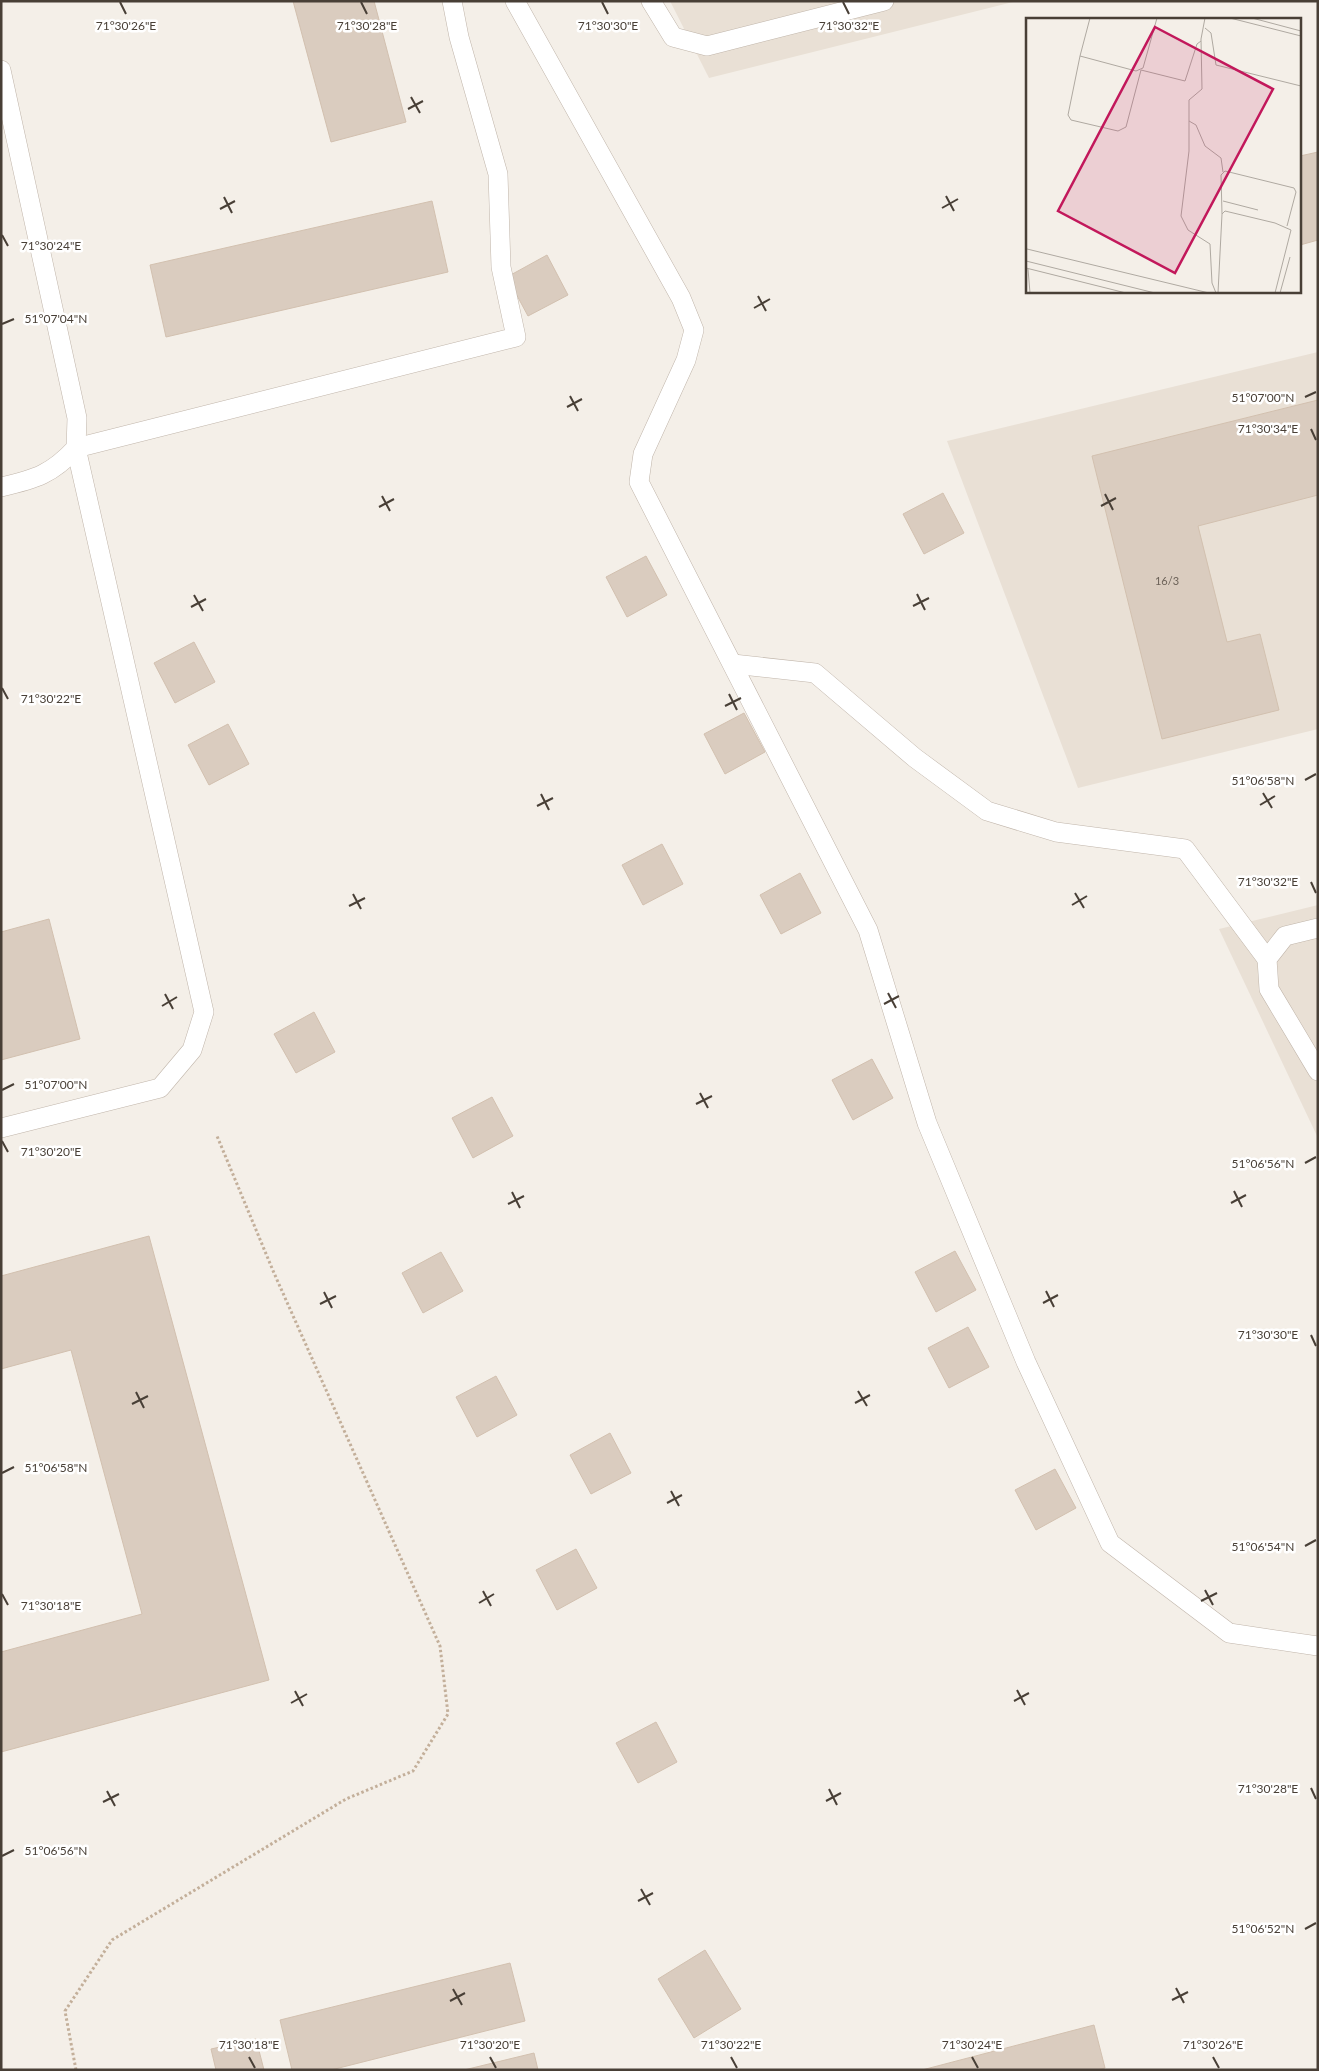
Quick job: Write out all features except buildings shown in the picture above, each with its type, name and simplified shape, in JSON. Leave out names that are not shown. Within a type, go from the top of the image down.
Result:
[{"type":"lane","points":[[1,487],[35,479],[62,464],[76,448],[516,337],[501,267],[498,174],[459,37],[452,1]]},
{"type":"lane","points":[[515,1],[681,298],[694,330],[686,360],[644,454],[639,482],[868,930],[927,1123],[1026,1362],[1110,1543],[1229,1633],[1318,1646]]},
{"type":"lane","points":[[651,1],[673,38],[707,46],[884,1]]},
{"type":"lane","points":[[1,70],[77,418],[76,448],[204,1012],[192,1050],[160,1088],[1,1128]]},
{"type":"lane","points":[[733,664],[815,673],[915,758],[987,811],[1056,832],[1185,849],[1267,959],[1269,989],[1318,1071]]},
{"type":"lane","points":[[1267,959],[1284,936],[1318,928]]},
{"type":"path","points":[[76,2070],[65,2011],[112,1940],[346,1799],[413,1770],[448,1714],[440,1646],[274,1273],[217,1136]]},
{"type":"shaded area","points":[[670,1],[1017,1],[709,78]]},
{"type":"shaded area","points":[[1318,352],[1318,729],[1078,788],[947,441]]},
{"type":"shaded area","points":[[1318,905],[1318,1138],[1219,929]]}]
